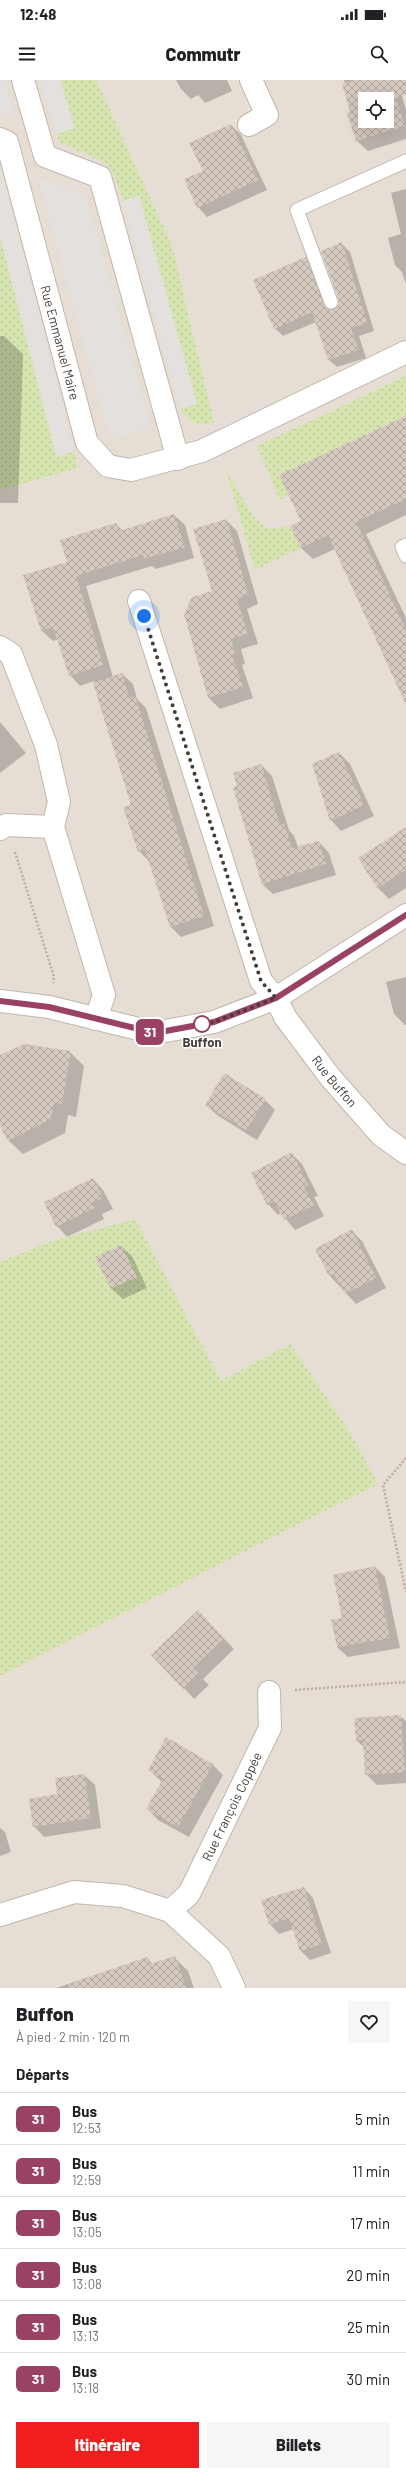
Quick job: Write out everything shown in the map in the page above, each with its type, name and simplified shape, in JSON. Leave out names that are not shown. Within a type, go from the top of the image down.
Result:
[{"type":"street","points":[[23,80],[45,156]]},
{"type":"street","points":[[249,125],[267,115],[251,80]]},
{"type":"street","name":"Rue Emmanuel Maire","points":[[4,140],[100,177],[178,459]]},
{"type":"street","name":"Rue Emmanuel Maire","points":[[4,140],[87,443],[108,466],[131,470],[178,459],[202,451],[406,352]]},
{"type":"street","name":"Rue Buffon","points":[[139,600],[261,981],[276,998],[285,1017],[330,1077],[381,1135],[406,1153]]},
{"type":"street","points":[[0,647],[11,654],[46,745],[59,802],[53,827],[104,995],[96,1019]]},
{"type":"street","points":[[3,827],[53,827]]},
{"type":"street","points":[[0,1002],[49,1007],[155,1033],[214,1022],[276,998],[406,915]]},
{"type":"street","name":"Rue François Coppée","points":[[170,1911],[189,1894],[270,1728],[269,1692]]},
{"type":"street","points":[[0,1915],[74,1892],[123,1896],[170,1911],[219,1956],[234,1988]]},
{"type":"lane","points":[[331,302],[297,210],[406,161]]},
{"type":"lane","points":[[406,545],[402,547],[406,556]]},
{"type":"path","points":[[3,827],[54,977],[49,1007]]},
{"type":"path","points":[[406,1458],[383,1485],[406,1592]]},
{"type":"path","points":[[269,1692],[406,1682]]},
{"type":"shaded area","points":[[0,80],[406,80],[406,1988],[0,1988]]},
{"type":"shaded area","points":[[0,80],[5,80],[16,119],[0,113]]},
{"type":"shaded area","points":[[40,80],[60,80],[75,128],[57,134]]},
{"type":"shaded area","points":[[0,166],[74,450],[56,455],[0,236]]},
{"type":"shaded area","points":[[38,178],[85,195],[151,427],[110,440]]},
{"type":"shaded area","points":[[139,196],[197,404],[180,409],[123,201]]},
{"type":"green space","points":[[60,80],[96,80],[172,246],[214,423],[198,423],[191,421],[180,409],[197,404],[139,196],[123,201],[112,170],[106,163],[59,142],[57,134],[74,128]]},
{"type":"green space","points":[[0,236],[56,455],[58,458],[74,450],[78,468],[0,490]]},
{"type":"green space","points":[[406,376],[406,416],[279,475],[289,495],[280,500],[257,446]]},
{"type":"green space","points":[[226,470],[254,518],[268,529],[290,526],[301,548],[255,570]]},
{"type":"green space","points":[[135,1219],[221,1381],[290,1344],[350,1432],[378,1484],[0,1676],[0,1262],[49,1242]]},
{"type":"building","points":[[354,80],[406,80],[406,94],[396,98],[405,126],[356,141],[347,113],[350,112],[342,84]]},
{"type":"building","points":[[231,124],[258,180],[197,208],[184,179],[203,171],[189,143]]},
{"type":"building","points":[[342,242],[367,323],[351,328],[359,350],[328,360],[312,312],[274,329],[253,280],[306,257],[324,305],[329,310],[334,309],[339,304],[339,300],[321,251]]},
{"type":"building","points":[[406,416],[406,499],[356,522],[406,630],[406,705],[328,535],[301,548],[290,526],[301,521],[279,475]]},
{"type":"building","points":[[174,514],[185,547],[144,559],[143,555],[76,576],[103,665],[69,676],[53,627],[41,631],[23,575],[67,562],[60,540],[116,523],[119,531]]},
{"type":"building","points":[[227,519],[248,594],[237,599],[248,634],[231,639],[235,653],[232,655],[243,687],[208,698],[184,614],[192,597],[212,591],[193,529]]},
{"type":"building","points":[[122,673],[129,698],[135,696],[204,916],[170,927],[145,850],[138,852],[123,807],[131,805],[93,683]]},
{"type":"building","points":[[339,752],[364,805],[330,821],[312,764]]},
{"type":"building","points":[[261,764],[280,825],[284,824],[292,848],[319,841],[326,864],[262,884],[233,788],[237,786],[233,773]]},
{"type":"building","points":[[406,827],[406,870],[377,888],[358,858]]},
{"type":"building","points":[[24,1044],[71,1051],[62,1104],[54,1102],[51,1119],[8,1141],[0,1126],[0,1055]]},
{"type":"building","points":[[224,1073],[266,1099],[246,1130],[205,1105]]},
{"type":"building","points":[[292,1152],[308,1185],[304,1187],[314,1205],[284,1220],[274,1201],[267,1205],[251,1173]]},
{"type":"building","points":[[93,1178],[103,1198],[92,1203],[94,1208],[56,1227],[44,1202]]},
{"type":"building","points":[[352,1229],[376,1278],[345,1294],[334,1274],[329,1276],[315,1249]]},
{"type":"building","points":[[121,1245],[137,1277],[111,1289],[95,1257]]},
{"type":"building","points":[[375,1566],[390,1638],[337,1647],[331,1620],[342,1618],[333,1575]]},
{"type":"building","points":[[198,1610],[224,1638],[193,1668],[199,1674],[183,1689],[151,1655]]},
{"type":"building","points":[[401,1715],[405,1772],[365,1775],[363,1740],[356,1740],[354,1718]]},
{"type":"building","points":[[166,1737],[213,1764],[178,1827],[146,1809],[163,1779],[148,1770]]},
{"type":"building","points":[[84,1774],[91,1818],[33,1827],[29,1799],[57,1794],[55,1778]]},
{"type":"building","points":[[304,1887],[322,1944],[300,1951],[289,1918],[269,1925],[261,1900]]},
{"type":"building","points":[[175,1956],[186,1988],[69,1988],[68,1984],[147,1957],[150,1964]]},
{"type":"bus line","name":"31","points":[[0,1001],[49,1007],[155,1033],[214,1022],[276,998],[406,915]]},
{"type":"place","name":"Buffon","points":[[202,1024]]},
{"type":"route","points":[[144,616],[261,981],[276,998],[214,1022],[199,1025],[202,1024]]}]
